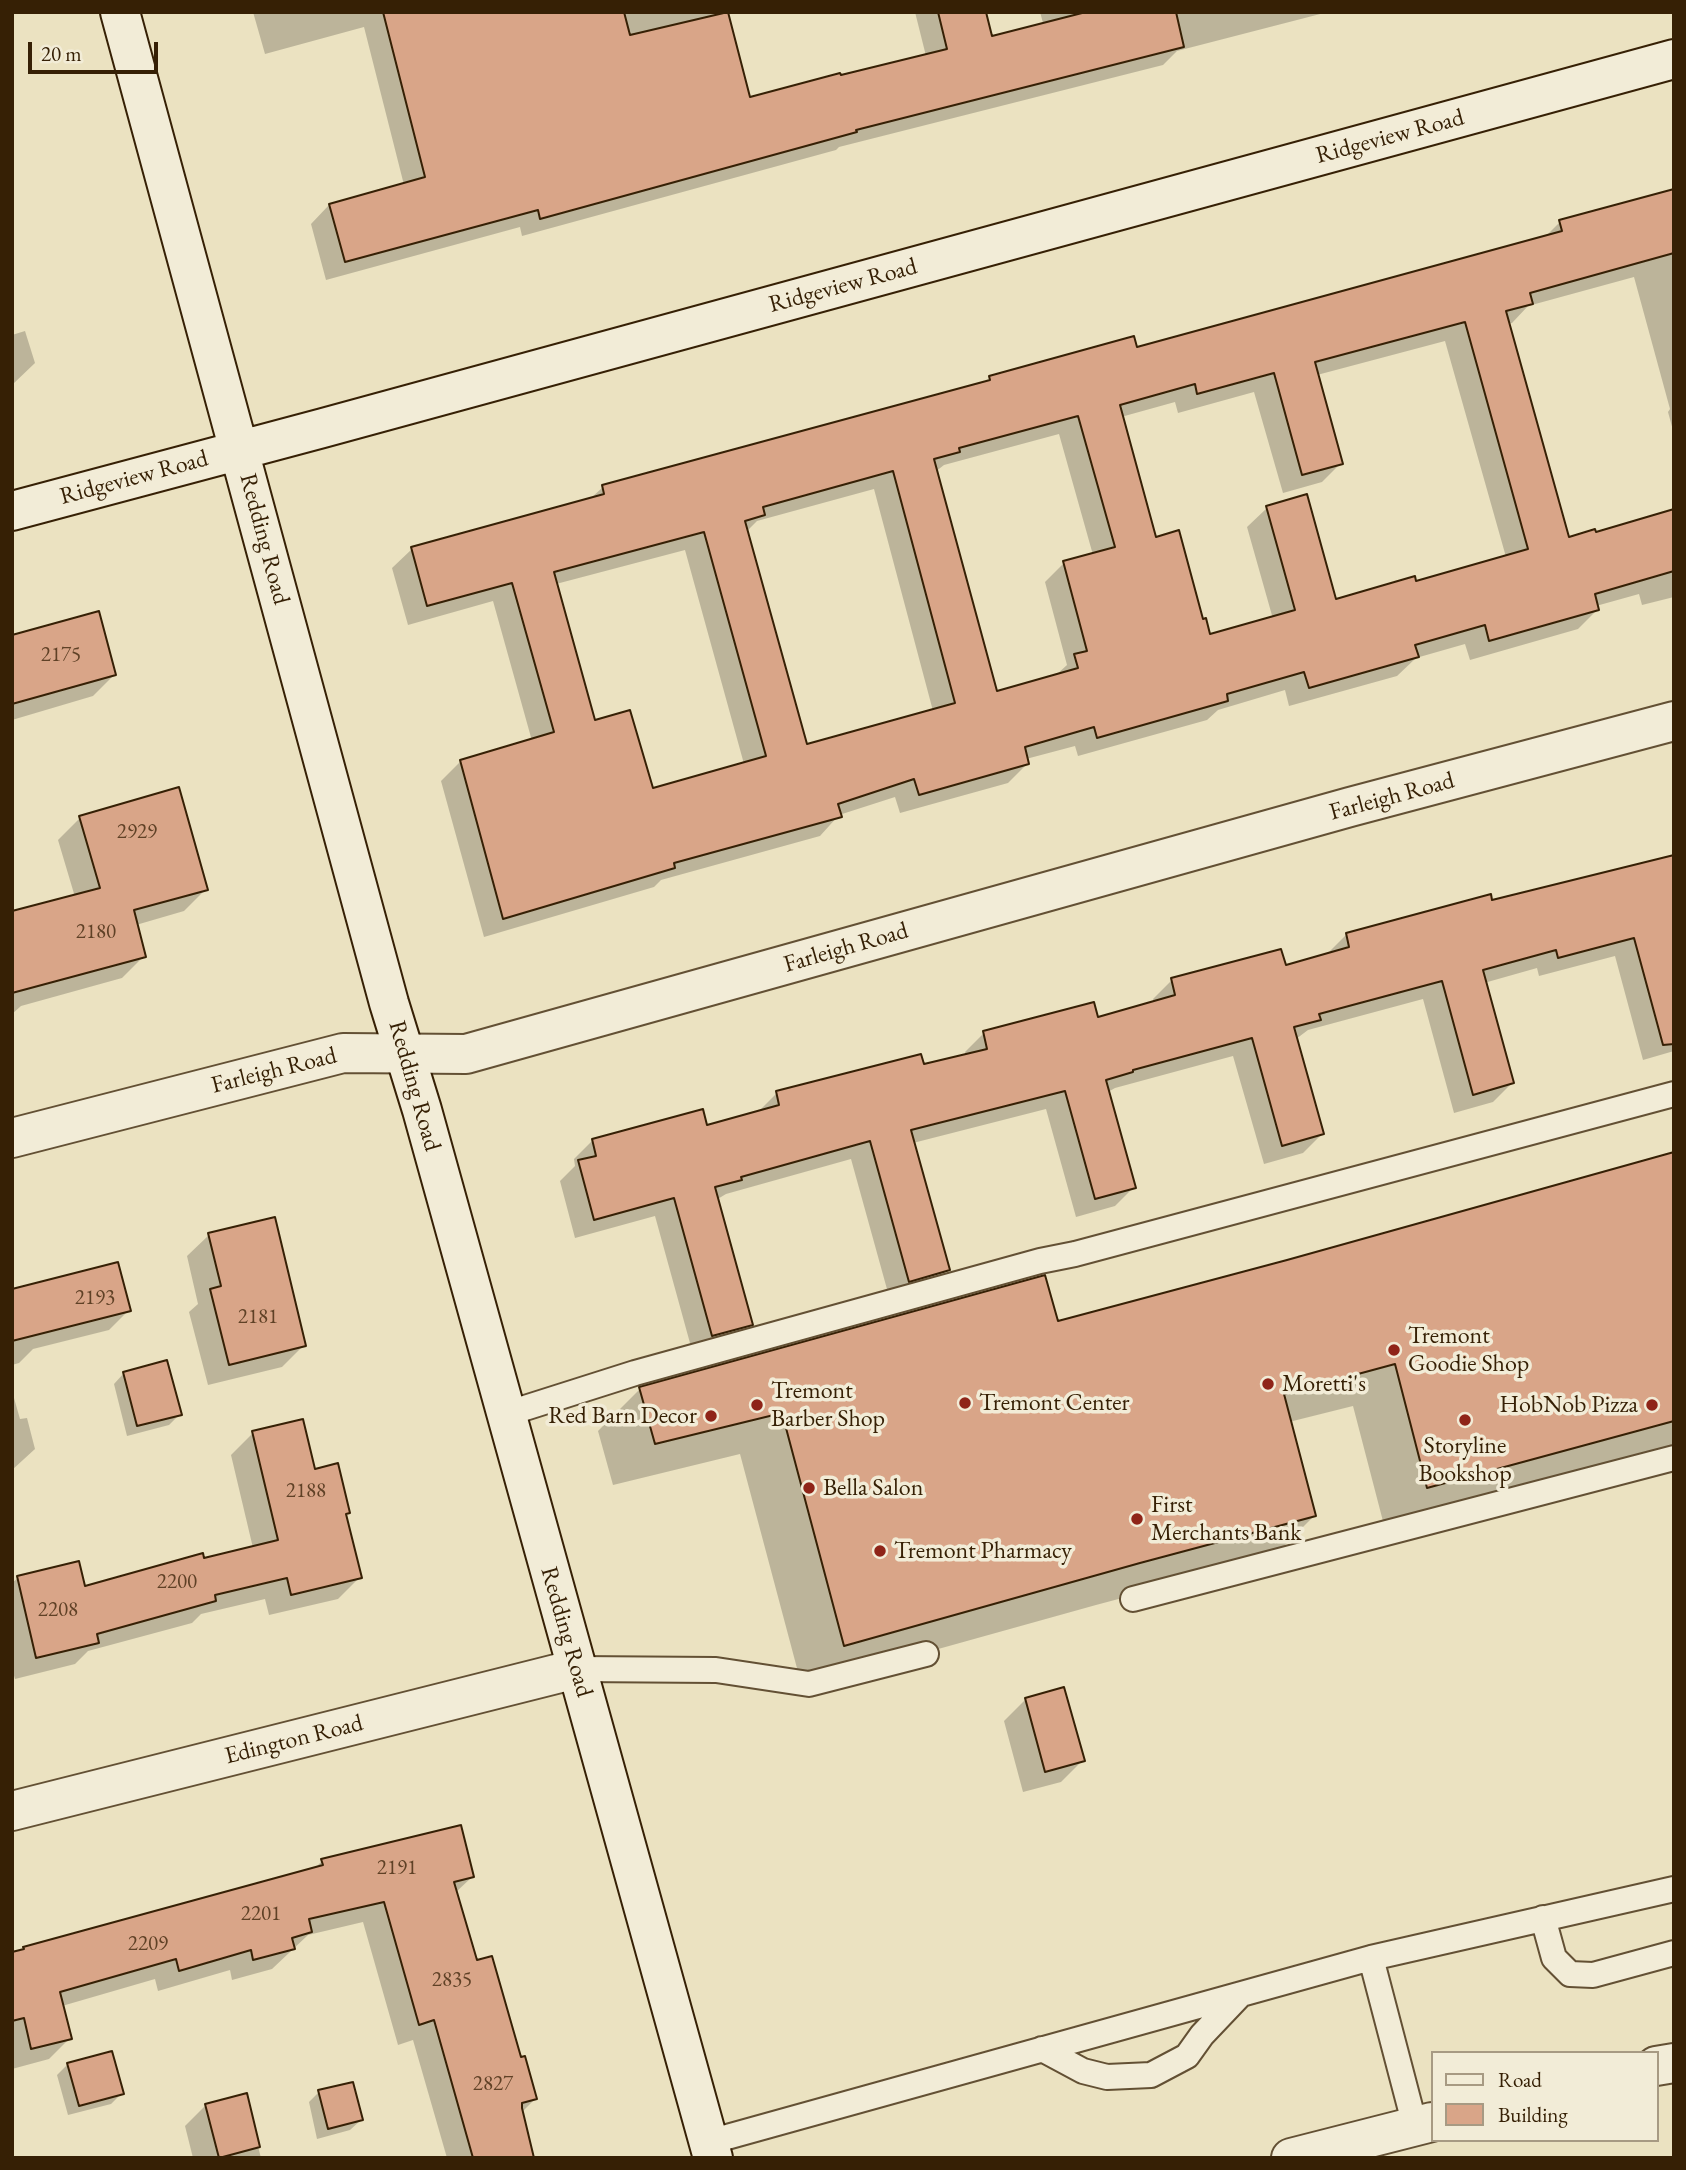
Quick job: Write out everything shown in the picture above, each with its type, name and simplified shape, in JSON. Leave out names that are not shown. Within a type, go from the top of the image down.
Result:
[{"type":"street","name":"Redding Road","points":[[120,12],[405,1054],[711,2150]]},
{"type":"street","name":"Ridgeview Road","points":[[12,511],[1674,59]]},
{"type":"street","name":"Farleigh Road","points":[[12,1138],[343,1053],[466,1054],[1350,807],[1674,721]]},
{"type":"street","name":"Edington Road","points":[[12,1811],[576,1669]]},
{"type":"street","points":[[1291,2158],[1424,2124]]},
{"type":"lane","points":[[506,1414],[635,1373],[1040,1261],[1088,1251],[1674,1094]]},
{"type":"lane","points":[[1133,1599],[1674,1458]]},
{"type":"lane","points":[[576,1669],[716,1670],[809,1684],[926,1654]]},
{"type":"lane","points":[[711,2150],[1042,2049],[1371,1958],[1674,1888]]},
{"type":"lane","points":[[1543,1918],[1554,1958],[1570,1974],[1592,1975],[1674,1953]]},
{"type":"lane","points":[[1371,1958],[1424,2124]]},
{"type":"lane","points":[[1042,2049],[1083,2071],[1107,2077],[1151,2075],[1187,2056],[1202,2035],[1240,1995]]},
{"type":"building","points":[[383,12],[624,12],[630,35],[728,12],[750,97],[947,49],[938,12],[986,12],[992,36],[1086,12],[1176,12],[1184,47],[856,130],[857,132],[540,219],[538,210],[345,262],[329,204],[425,177]]},
{"type":"building","points":[[1674,189],[1674,253],[1530,293],[1533,304],[1506,311],[1569,537],[1595,529],[1596,532],[1674,509],[1674,571],[1595,594],[1599,610],[1489,641],[1485,625],[1415,645],[1419,657],[1309,688],[1304,672],[1227,694],[1228,701],[1097,738],[1094,727],[1025,747],[1029,764],[919,795],[914,779],[838,804],[842,817],[674,863],[675,868],[503,919],[460,760],[554,732],[512,583],[427,606],[411,547],[604,494],[602,485],[990,380],[989,376],[1134,336],[1137,347],[1562,231],[1559,220]],"holes":[[[1465,322],[1528,549],[1416,581],[1415,576],[1336,599],[1307,494],[1266,506],[1295,610],[1210,634],[1206,618],[1203,619],[1179,530],[1156,537],[1120,405],[1195,384],[1197,394],[1274,373],[1302,475],[1343,464],[1315,362]],[[1078,416],[1115,547],[1063,561],[1087,651],[1074,654],[1078,668],[997,691],[934,459],[960,452],[959,448]],[[893,471],[955,703],[807,744],[745,521],[765,515],[763,507]],[[704,532],[766,756],[653,788],[630,710],[595,720],[554,572]]]},
{"type":"building","points":[[99,611],[116,675],[12,704],[12,635]]},
{"type":"building","points":[[179,787],[208,890],[134,910],[146,957],[12,993],[12,911],[100,888],[79,816]]},
{"type":"building","points":[[1674,855],[1674,1044],[1663,1045],[1634,938],[1558,958],[1556,950],[1483,970],[1514,1083],[1473,1095],[1442,981],[1319,1014],[1321,1020],[1294,1027],[1324,1134],[1282,1146],[1252,1038],[1133,1070],[1106,1080],[1136,1188],[1095,1199],[1065,1091],[911,1130],[950,1270],[909,1282],[870,1141],[741,1177],[742,1180],[715,1187],[753,1325],[712,1336],[674,1198],[594,1220],[578,1160],[596,1156],[592,1139],[703,1109],[707,1125],[779,1105],[776,1091],[921,1054],[924,1064],[987,1049],[983,1031],[1094,1002],[1098,1017],[1175,995],[1171,978],[1281,949],[1286,965],[1349,947],[1346,933],[1491,894],[1492,900]]},
{"type":"building","name":"Tremont Center","points":[[1674,1152],[1674,1421],[1427,1488],[1395,1364],[1284,1394],[1316,1516],[844,1646],[782,1413],[655,1444],[639,1387],[1045,1275],[1058,1321]]},
{"type":"building","points":[[275,1217],[306,1346],[229,1365],[210,1289],[221,1286],[208,1233]]},
{"type":"building","points":[[118,1262],[131,1311],[12,1341],[12,1289]]},
{"type":"building","points":[[167,1360],[182,1415],[137,1426],[123,1372]]},
{"type":"building","points":[[303,1419],[315,1469],[338,1463],[350,1513],[346,1514],[362,1578],[291,1595],[287,1578],[215,1595],[216,1601],[97,1634],[99,1643],[36,1658],[17,1576],[79,1561],[85,1586],[203,1553],[204,1558],[278,1540],[252,1431]]},
{"type":"building","points":[[1064,1687],[1085,1761],[1045,1772],[1025,1698]]},
{"type":"building","points":[[461,1825],[474,1877],[454,1882],[477,1960],[492,1956],[521,2057],[525,2056],[537,2099],[522,2103],[534,2158],[473,2158],[434,2020],[419,2025],[384,1902],[309,1919],[312,1932],[292,1938],[295,1949],[253,1960],[251,1950],[179,1971],[176,1959],[60,1992],[72,2039],[31,2049],[24,2018],[12,2021],[12,1952],[24,1949],[23,1947],[323,1865],[321,1859]]},
{"type":"building","points":[[112,2051],[124,2094],[79,2106],[67,2063]]},
{"type":"building","points":[[353,2082],[363,2120],[328,2129],[318,2090]]},
{"type":"building","points":[[247,2093],[260,2147],[219,2158],[205,2104]]},
{"type":"place","name":"Tremont Goodie Shop","points":[[1394,1350]]},
{"type":"place","name":"Moretti's","points":[[1268,1384]]},
{"type":"place","name":"Tremont Center","points":[[965,1403]]},
{"type":"place","name":"Tremont Barber Shop","points":[[757,1405]]},
{"type":"place","name":"HobNob Pizza","points":[[1652,1405]]},
{"type":"place","name":"Red Barn Decor","points":[[711,1416]]},
{"type":"place","name":"Storyline Bookshop","points":[[1465,1420]]},
{"type":"place","name":"Bella Salon","points":[[809,1488]]},
{"type":"place","name":"First Merchants Bank","points":[[1137,1519]]},
{"type":"place","name":"Tremont Pharmacy","points":[[880,1551]]}]
